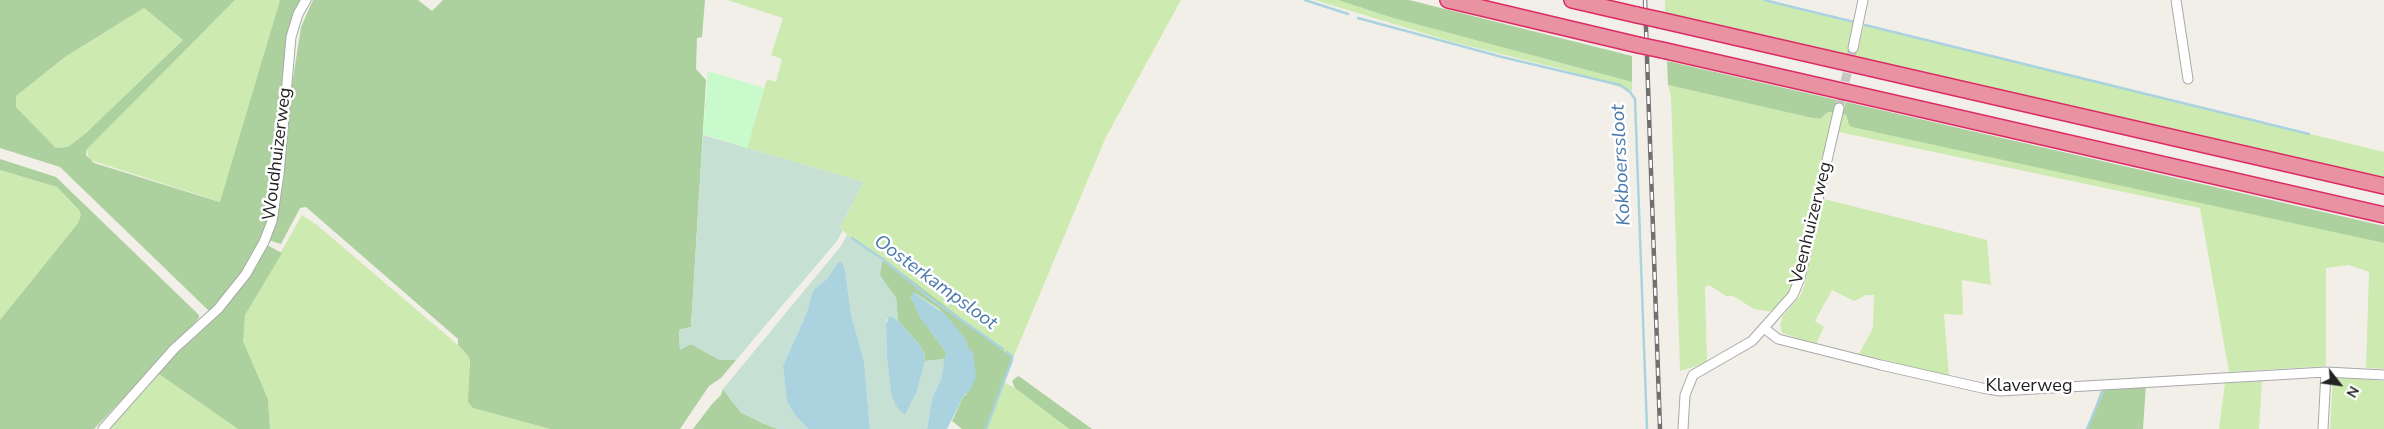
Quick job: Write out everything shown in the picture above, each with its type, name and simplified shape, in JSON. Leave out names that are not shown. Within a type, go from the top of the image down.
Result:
[{"type":"highway","points":[[1448,0],[2384,215]]},
{"type":"highway","points":[[1572,0],[2384,186]]},
{"type":"street","name":"Woudhuizerweg","points":[[103,429],[174,349],[218,309],[246,274],[264,242],[272,221],[279,174],[291,37],[298,14],[306,0]]},
{"type":"street","points":[[1853,48],[1863,0]]},
{"type":"street","points":[[2176,0],[2188,80]]},
{"type":"street","name":"Veenhuizerweg","points":[[1764,328],[1788,303],[1798,286],[1840,108]]},
{"type":"street","points":[[1683,429],[1685,395],[1694,374],[1742,347],[1764,328]]},
{"type":"street","name":"Klaverweg","points":[[1764,328],[1778,339],[1881,365],[2000,391],[2326,372],[2384,375]]},
{"type":"street","points":[[2323,429],[2326,372]]},
{"type":"green space","points":[[0,0],[235,0],[86,150],[86,155],[94,163],[220,202],[280,0],[302,0],[271,215],[254,257],[213,310],[208,310],[60,167],[0,148]],"holes":[[[144,8],[183,40],[86,133],[68,147],[56,148],[16,107],[16,96],[65,57]]]},
{"type":"green space","points":[[235,0],[280,0],[221,202],[90,160],[86,150],[89,145]]},
{"type":"green space","points":[[313,0],[418,0],[432,11],[443,0],[705,0],[702,37],[697,38],[696,69],[706,80],[691,327],[679,330],[680,349],[691,344],[720,360],[736,360],[721,378],[709,386],[680,429],[550,429],[473,408],[468,402],[469,357],[458,345],[458,339],[306,207],[300,208],[281,244],[268,240],[301,27]]},
{"type":"green space","points":[[727,0],[1181,0],[1105,139],[1013,358],[883,258],[847,235],[840,227],[864,182],[747,148],[767,79],[776,82],[782,59],[771,55],[783,18]]},
{"type":"green space","points":[[1315,0],[1338,0],[1393,18],[1632,82],[1632,91],[1565,70],[1453,42]]},
{"type":"green space","points":[[1338,0],[1409,0],[1632,56],[1632,82],[1393,18]]},
{"type":"green space","points":[[1665,0],[1761,0],[1856,24],[1849,47],[1858,50],[1864,25],[2384,152],[2384,177],[1665,14]]},
{"type":"green space","points":[[144,8],[183,40],[86,133],[68,147],[56,148],[16,107],[16,96],[65,57]]},
{"type":"green space","points":[[1667,61],[1837,100],[1834,112],[1828,112],[1820,119],[1668,85]]},
{"type":"green space","points":[[708,71],[764,88],[747,148],[703,134]]},
{"type":"green space","points":[[1668,85],[1820,119],[1828,112],[1834,112],[1793,288],[1774,312],[1754,309],[1733,296],[1726,296],[1709,285],[1705,287],[1707,363],[1680,371],[1671,96]]},
{"type":"green space","points":[[1846,102],[2384,226],[2384,243],[1852,127],[1849,125],[1846,115],[1842,114]]},
{"type":"green space","points":[[1842,114],[1846,115],[1847,121],[2384,243],[2384,369],[2366,368],[2369,272],[2349,265],[2326,268],[2326,366],[2229,372],[2200,208],[1839,132]]},
{"type":"green space","points":[[703,135],[864,182],[840,227],[843,230],[837,241],[736,360],[720,360],[691,344],[680,350],[679,330],[691,327]]},
{"type":"green space","points":[[0,159],[56,177],[199,315],[199,318],[94,429],[0,429],[0,320],[78,223],[81,215],[79,210],[57,187],[0,170]]},
{"type":"green space","points":[[0,170],[57,187],[79,210],[81,215],[78,223],[0,320]]},
{"type":"green space","points":[[1824,199],[1987,240],[1991,285],[1962,280],[1963,315],[1944,314],[1949,376],[1859,354],[1873,328],[1874,295],[1866,295],[1854,301],[1832,290],[1815,321],[1824,327],[1816,344],[1782,333],[1780,324],[1783,316],[1800,296],[1804,286]]},
{"type":"green space","points":[[302,215],[317,225],[458,345],[469,357],[473,408],[550,429],[270,429],[268,399],[243,341],[243,327],[245,315]]},
{"type":"green space","points":[[847,235],[883,258],[880,275],[896,298],[898,321],[887,319],[886,324],[891,393],[911,404],[925,361],[945,359],[941,379],[932,399],[927,429],[870,429],[864,361],[851,315],[845,269],[838,262],[827,279],[813,290],[807,312],[783,366],[787,402],[795,415],[808,429],[778,429],[762,423],[741,413],[723,389],[841,246]]},
{"type":"green space","points":[[267,245],[282,253],[245,315],[243,341],[268,399],[270,429],[238,429],[156,372],[191,335]]},
{"type":"green space","points":[[883,258],[1013,358],[985,429],[962,429],[952,421],[963,397],[967,394],[968,348],[966,340],[939,309],[915,293],[911,297],[919,315],[946,352],[945,359],[925,361],[924,353],[918,343],[898,321],[896,298],[879,275]]},
{"type":"green space","points":[[156,372],[238,429],[107,429]]},
{"type":"green space","points":[[1018,376],[1092,429],[1069,429],[1015,388],[1012,381]]},
{"type":"green space","points":[[2333,377],[2384,381],[2384,429],[2330,429]]},
{"type":"green space","points":[[1002,381],[1015,388],[1069,429],[985,429]]},
{"type":"green space","points":[[2262,381],[2259,429],[2219,429],[2225,383]]},
{"type":"green space","points":[[2146,385],[2143,429],[2087,429],[2102,388]]},
{"type":"green space","points":[[723,389],[734,404],[762,423],[778,429],[693,429],[721,395]]},
{"type":"water","points":[[838,262],[841,262],[845,269],[851,315],[864,361],[870,429],[808,429],[795,415],[787,402],[783,366],[807,312],[813,290],[827,279]]},
{"type":"water","points":[[913,292],[946,315],[966,340],[968,348],[973,352],[976,376],[971,389],[963,397],[947,429],[927,429],[932,399],[941,379],[946,352],[919,316],[911,297]]},
{"type":"water","points":[[890,316],[898,321],[918,343],[924,353],[925,361],[916,393],[905,415],[896,406],[891,393],[886,324]]},
{"type":"waterway","name":"Kokboerssloot","points":[[1305,0],[1348,14]]},
{"type":"waterway","points":[[1764,0],[1854,22]]},
{"type":"waterway","name":"Kokboerssloot","points":[[1358,18],[1502,57],[1620,85],[1630,92],[1635,99],[1647,429]]},
{"type":"waterway","points":[[1865,25],[2309,134]]},
{"type":"waterway","name":"Oosterkampsloot","points":[[852,238],[884,260],[930,298],[1003,349]]},
{"type":"waterway","name":"Oosterkampsloot","points":[[986,429],[1012,360],[1012,356],[1007,352]]},
{"type":"waterway","points":[[2087,429],[2103,391]]},
{"type":"tunnel","points":[[1839,108],[1853,48]]},
{"type":"railway","points":[[1645,0],[1660,429]]}]
